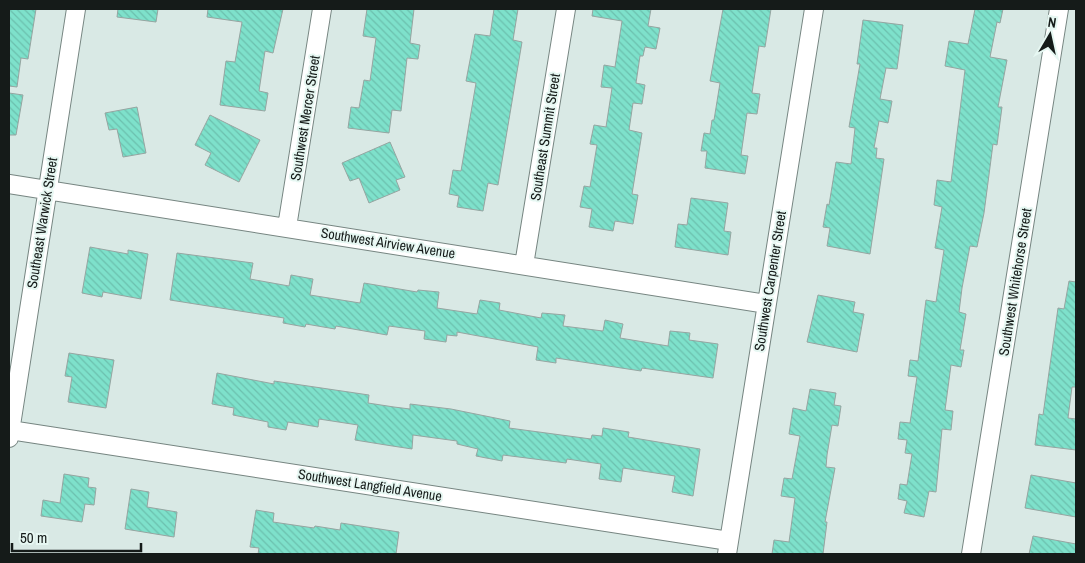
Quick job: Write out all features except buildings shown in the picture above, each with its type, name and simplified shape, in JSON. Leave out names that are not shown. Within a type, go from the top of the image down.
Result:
[{"type":"street","name":"Southeast Warwick Street","points":[[9,434],[76,9]]},
{"type":"street","name":"Southwest Mercer Street","points":[[287,227],[322,9]]},
{"type":"street","name":"Southeast Summit Street","points":[[524,265],[566,9]]},
{"type":"street","name":"Southwest Carpenter Street","points":[[728,547],[814,9]]},
{"type":"street","name":"Southwest Whitehorse Street","points":[[971,554],[1059,9]]},
{"type":"street","name":"Southwest Airview Avenue","points":[[9,184],[766,304]]},
{"type":"street","name":"Southwest Langfield Avenue","points":[[9,434],[728,547]]}]
